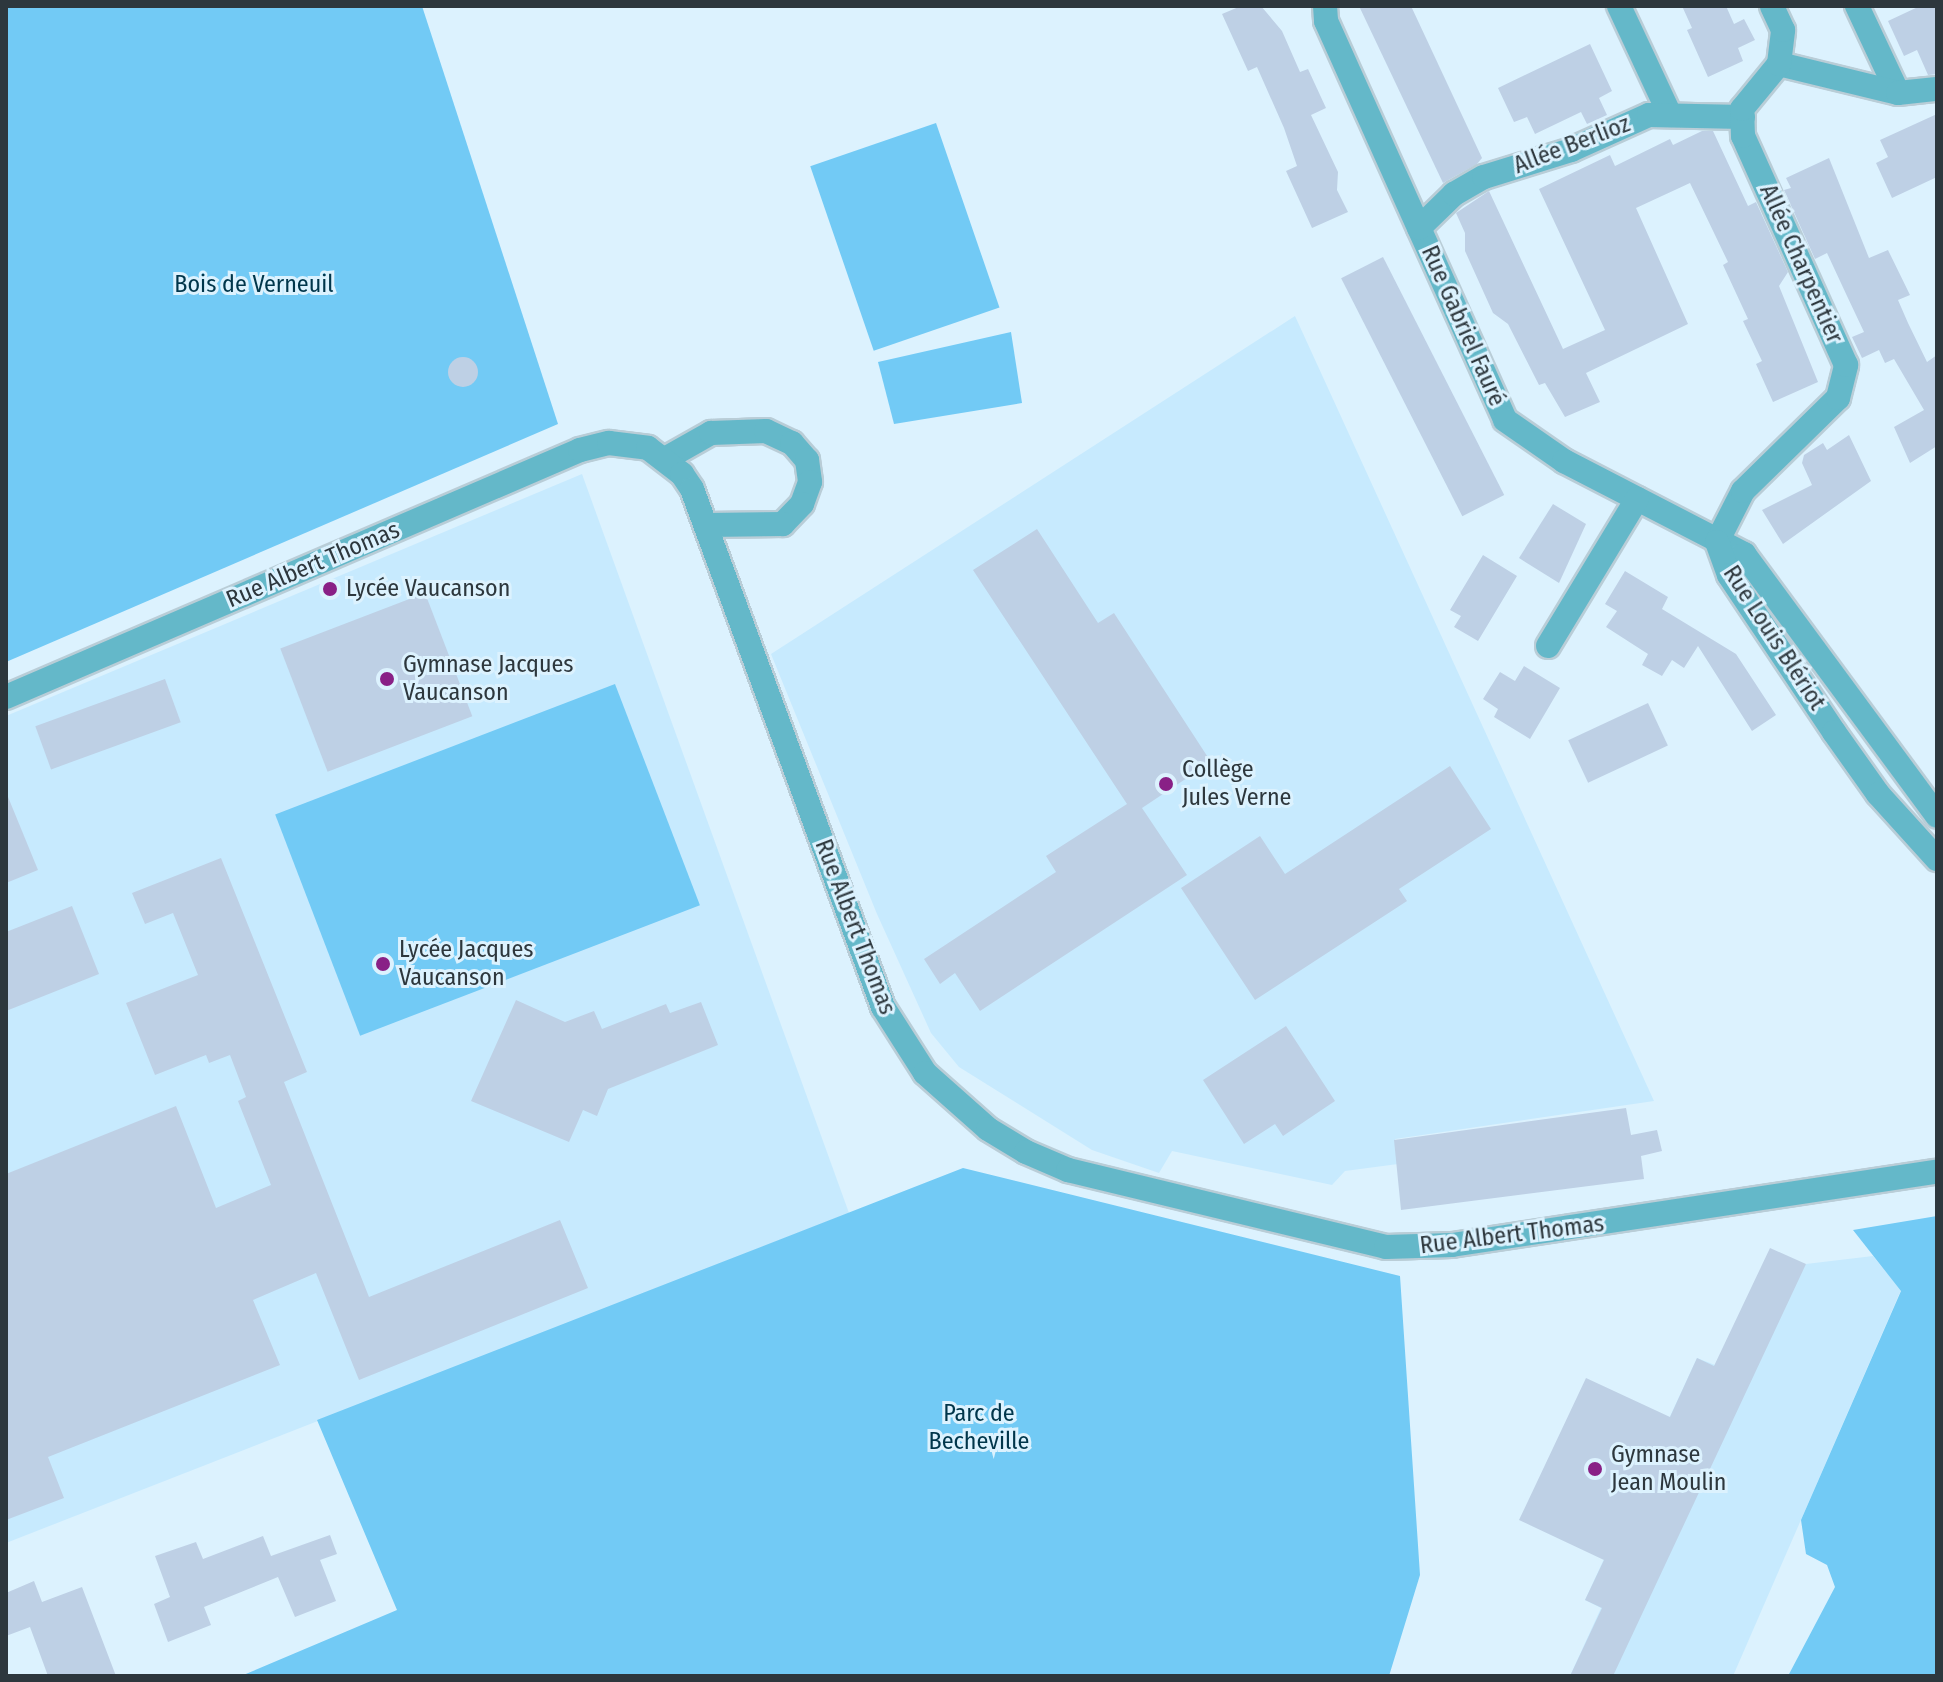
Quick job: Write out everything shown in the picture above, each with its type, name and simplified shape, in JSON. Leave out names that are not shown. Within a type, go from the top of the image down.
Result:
[{"type":"street","name":"Rue Gabriel Fauré","points":[[1325,6],[1326,21],[1505,420],[1564,461],[1717,542]]},
{"type":"street","points":[[1619,6],[1670,115]]},
{"type":"street","points":[[1743,117],[1742,109],[1779,64],[1783,30],[1772,6]]},
{"type":"street","points":[[1857,6],[1898,93]]},
{"type":"street","points":[[1779,64],[1898,93],[1937,89]]},
{"type":"street","name":"Allée Berlioz","points":[[1419,228],[1454,194],[1484,177],[1571,150],[1649,115],[1743,117]]},
{"type":"street","name":"Allée Charpentier","points":[[1717,542],[1743,491],[1838,398],[1846,365],[1743,136],[1743,117]]},
{"type":"street","points":[[665,459],[711,433],[766,431],[792,443],[807,460],[810,482],[802,504],[783,524],[707,525]]},
{"type":"street","name":"Rue Albert Thomas","points":[[6,697],[580,450],[629,444],[665,459],[692,489],[883,1007],[925,1073],[988,1129],[1026,1152],[1068,1170],[1386,1247],[1414,1247],[1615,1223],[1937,1172]]},
{"type":"street","points":[[1548,646],[1637,499]]},
{"type":"street","name":"Rue Louis Blériot","points":[[1717,542],[1744,554],[1937,816]]},
{"type":"street","name":"Rue Louis Blériot","points":[[1717,542],[1729,575],[1834,732],[1878,794],[1937,859]]},
{"type":"shaded area","name":"Collège Jules Verne","points":[[1295,316],[1654,1101],[1395,1139],[1398,1164],[1345,1171],[1332,1185],[1172,1151],[1159,1173],[1092,1150],[959,1067],[931,1033],[877,914],[771,654]]},
{"type":"shaded area","name":"Lycée Jacques Vaucanson","points":[[582,474],[849,1213],[6,1543],[6,716]]},
{"type":"shaded area","points":[[1873,1256],[1901,1290],[1733,1676],[1570,1676],[1601,1608],[1585,1600],[1697,1358],[1715,1365],[1806,1264]]},
{"type":"green space","name":"Bois de Verneuil","points":[[6,6],[422,6],[558,424],[6,662]]},
{"type":"green space","points":[[936,123],[999,307],[874,351],[810,166]]},
{"type":"green space","points":[[1011,332],[1022,403],[894,424],[878,362]]},
{"type":"green space","points":[[615,684],[700,905],[360,1036],[275,814]]},
{"type":"green space","name":"Parc de Becheville","points":[[963,1168],[1400,1276],[1420,1575],[1389,1676],[241,1676],[397,1610],[317,1420]]},
{"type":"green space","points":[[1937,1216],[1937,1676],[1788,1676],[1835,1587],[1827,1565],[1806,1554],[1801,1520],[1901,1291],[1853,1230]]},
{"type":"building","points":[[1241,6],[1261,6],[1282,31],[1300,72],[1308,69],[1326,108],[1311,115],[1338,172],[1337,190],[1348,212],[1312,228],[1286,171],[1297,166],[1284,128],[1257,67],[1248,71],[1222,14]]},
{"type":"building","points":[[1359,6],[1411,6],[1482,158],[1477,164],[1443,183]]},
{"type":"building","points":[[1682,6],[1726,6],[1734,24],[1744,19],[1755,40],[1738,48],[1743,61],[1708,77],[1687,30],[1692,28]]},
{"type":"building","points":[[1920,6],[1937,6],[1937,74],[1928,75],[1917,50],[1904,56],[1888,21]]},
{"type":"building","points":[[1590,44],[1612,91],[1599,98],[1607,115],[1587,124],[1581,112],[1535,134],[1527,117],[1514,122],[1498,88]]},
{"type":"building","points":[[1937,114],[1937,177],[1892,198],[1876,163],[1888,157],[1880,140]]},
{"type":"building","points":[[1702,131],[1713,131],[1748,206],[1756,202],[1788,272],[1779,286],[1818,382],[1773,402],[1756,364],[1762,361],[1743,321],[1748,319],[1723,265],[1728,262],[1690,183],[1636,208],[1688,324],[1586,373],[1600,402],[1565,417],[1545,383],[1539,385],[1508,324],[1493,313],[1465,251],[1465,233],[1456,213],[1489,191],[1563,349],[1605,330],[1539,189],[1610,155],[1615,166],[1670,139],[1673,145]]},
{"type":"building","points":[[1829,158],[1869,258],[1888,250],[1910,295],[1898,300],[1908,323],[1927,362],[1937,355],[1937,446],[1910,463],[1894,427],[1924,410],[1894,359],[1885,363],[1879,350],[1862,358],[1852,337],[1864,332],[1827,253],[1815,259],[1784,190],[1791,188],[1786,178]]},
{"type":"building","points":[[1383,257],[1504,495],[1462,516],[1341,278]]},
{"type":"building","points":[[463,357],[474,361],[478,372],[474,383],[463,387],[452,383],[448,372],[452,361]]},
{"type":"building","points":[[1849,435],[1871,481],[1783,544],[1762,510],[1812,485],[1802,463],[1804,455],[1823,443],[1827,450]]},
{"type":"building","points":[[1553,504],[1586,524],[1559,583],[1519,558]]},
{"type":"building","points":[[1037,529],[1098,623],[1114,613],[1211,762],[1142,808],[1187,875],[980,1011],[955,973],[940,984],[924,959],[1056,872],[1046,856],[1127,804],[973,570]]},
{"type":"building","points":[[1483,555],[1517,576],[1478,641],[1454,627],[1461,616],[1450,610]]},
{"type":"building","points":[[1625,571],[1668,597],[1662,609],[1736,654],[1776,715],[1752,731],[1698,646],[1684,668],[1672,660],[1662,676],[1642,665],[1648,654],[1606,627],[1617,611],[1605,604]]},
{"type":"building","name":"Gymnase Jacques Vaucanson","points":[[425,593],[472,716],[328,772],[280,649]]},
{"type":"building","points":[[1524,666],[1560,688],[1530,739],[1494,717],[1498,709],[1483,699],[1500,672],[1515,681]]},
{"type":"building","points":[[165,679],[181,722],[51,769],[35,726]]},
{"type":"building","points":[[1648,703],[1668,746],[1588,783],[1568,740]]},
{"type":"building","points":[[1450,766],[1491,829],[1399,889],[1407,901],[1255,1000],[1181,888],[1260,836],[1285,874]]},
{"type":"building","points":[[6,792],[38,870],[6,883]]},
{"type":"building","points":[[221,858],[307,1072],[284,1082],[369,1297],[560,1220],[588,1288],[359,1380],[316,1273],[253,1300],[280,1365],[48,1457],[64,1498],[6,1520],[6,1174],[176,1106],[216,1208],[271,1185],[238,1101],[246,1097],[230,1055],[209,1063],[206,1055],[155,1075],[126,1003],[198,975],[173,913],[145,924],[132,893]]},
{"type":"building","points":[[72,906],[99,974],[6,1011],[6,932]]},
{"type":"building","points":[[516,1000],[565,1022],[594,1011],[602,1029],[666,1004],[670,1013],[701,1002],[718,1045],[608,1089],[597,1116],[583,1110],[569,1142],[471,1101]]},
{"type":"building","points":[[1286,1026],[1335,1101],[1283,1136],[1275,1124],[1244,1144],[1203,1080]]},
{"type":"building","points":[[1626,1108],[1631,1135],[1657,1130],[1662,1151],[1641,1156],[1644,1179],[1401,1210],[1394,1140]]},
{"type":"building","points":[[1770,1248],[1806,1264],[1613,1676],[1570,1676],[1602,1608],[1585,1600],[1604,1560],[1519,1520],[1586,1378],[1670,1417],[1697,1358],[1714,1366]]},
{"type":"building","points":[[330,1535],[337,1554],[320,1560],[336,1601],[295,1617],[278,1577],[204,1607],[211,1625],[168,1642],[154,1604],[170,1597],[155,1556],[196,1542],[203,1559],[263,1536],[271,1556]]},
{"type":"building","points":[[34,1581],[42,1602],[82,1587],[116,1676],[48,1676],[30,1627],[6,1636],[6,1593]]},
{"type":"place","name":"Lycée Vaucanson","points":[[330,589]]},
{"type":"place","name":"Gymnase Jacques Vaucanson","points":[[387,679]]},
{"type":"place","name":"Collège Jules Verne","points":[[1166,784]]},
{"type":"place","name":"Lycée Jacques Vaucanson","points":[[383,964]]},
{"type":"place","name":"Gymnase Jean Moulin","points":[[1595,1469]]}]
